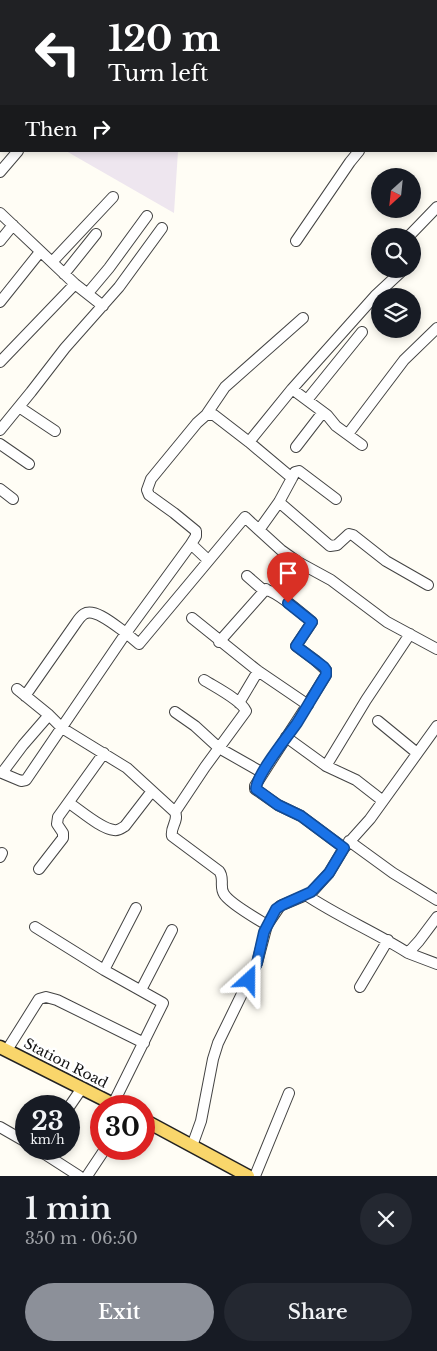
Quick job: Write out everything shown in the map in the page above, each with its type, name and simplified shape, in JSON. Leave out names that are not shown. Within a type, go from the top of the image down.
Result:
[{"type":"main road","name":"Station Road","points":[[3,1048],[96,1095]]},
{"type":"main road","points":[[155,1126],[248,1176]]},
{"type":"street","points":[[0,172],[17,152]]},
{"type":"street","points":[[296,241],[358,152]]},
{"type":"street","points":[[52,262],[113,197]]},
{"type":"street","points":[[417,228],[437,207]]},
{"type":"street","points":[[0,213],[75,284],[103,306]]},
{"type":"street","points":[[88,293],[147,216]]},
{"type":"street","points":[[0,241],[13,225]]},
{"type":"street","points":[[0,430],[65,348],[119,288],[162,228]]},
{"type":"street","points":[[64,274],[96,234]]},
{"type":"street","points":[[0,302],[40,252]]},
{"type":"street","points":[[249,442],[292,389],[375,296],[394,278]]},
{"type":"street","points":[[0,362],[75,284]]},
{"type":"street","points":[[49,715],[22,745],[1,773],[21,781],[26,780],[126,633],[196,536],[196,532],[174,512],[149,495],[147,490],[151,479],[197,423],[206,415],[225,387],[303,318]]},
{"type":"street","points":[[348,434],[404,360],[437,328]]},
{"type":"street","points":[[306,400],[362,332]]},
{"type":"street","points":[[292,389],[323,412],[336,426],[362,444]]},
{"type":"street","points":[[19,407],[55,431]]},
{"type":"street","points":[[296,447],[323,412]]},
{"type":"street","points":[[206,415],[214,415],[292,478]]},
{"type":"street","points":[[0,444],[29,464]]},
{"type":"street","points":[[259,530],[279,502],[295,472],[299,471],[336,499]]},
{"type":"street","points":[[0,489],[13,499]]},
{"type":"street","points":[[279,502],[330,546],[338,545],[348,534],[353,535],[386,561],[428,585]]},
{"type":"street","points":[[267,925],[228,898],[222,889],[222,877],[219,871],[172,836],[177,818],[175,812],[130,770],[62,728],[21,692],[84,614],[90,612],[99,614],[139,644],[245,517],[281,550],[298,562],[331,580],[387,622],[437,649]]},
{"type":"street","points":[[191,544],[208,560]]},
{"type":"street","points":[[247,576],[262,589],[266,589],[312,622],[296,646],[316,660],[326,670],[326,675],[308,705],[255,786],[258,792],[278,805],[301,816],[437,900]]},
{"type":"street","points":[[219,642],[266,589]]},
{"type":"street","points":[[192,618],[219,642],[308,705]]},
{"type":"street","points":[[326,766],[366,700],[410,634]]},
{"type":"street","points":[[239,703],[258,671]]},
{"type":"street","points":[[175,812],[246,712],[246,709],[239,703],[204,680]]},
{"type":"street","points":[[175,712],[195,726],[220,748],[263,773]]},
{"type":"street","points":[[378,721],[418,753]]},
{"type":"street","points":[[192,1146],[201,1122],[213,1058],[218,1043],[257,963],[267,925],[280,906],[311,892],[329,873],[347,845],[383,801],[437,726]]},
{"type":"street","points":[[286,737],[326,766],[356,780],[383,801]]},
{"type":"street","points":[[39,869],[63,838],[63,833],[57,821],[104,753]]},
{"type":"street","points":[[69,803],[100,824],[113,830],[120,830],[152,791]]},
{"type":"street","points":[[306,895],[330,911],[388,940],[408,953],[437,964]]},
{"type":"street","points":[[104,970],[136,908]]},
{"type":"street","points":[[408,953],[437,917]]},
{"type":"street","points":[[35,927],[104,970],[163,1003],[120,1095]]},
{"type":"street","points":[[141,990],[172,930]]},
{"type":"street","points":[[360,987],[388,940]]},
{"type":"street","points":[[3,1048],[39,999],[46,997],[57,1000],[144,1043]]},
{"type":"street","points":[[77,1095],[82,1088]]},
{"type":"street","points":[[255,1176],[290,1094]]},
{"type":"street","points":[[0,1127],[15,1136]]},
{"type":"street","points":[[55,1160],[79,1176]]},
{"type":"street","points":[[87,1176],[98,1160]]},
{"type":"shaded area","points":[[68,152],[178,152],[174,213]]},
{"type":"route","points":[[249,980],[257,963],[264,932],[276,909],[311,892],[329,873],[344,848],[301,816],[278,805],[258,792],[255,786],[286,737],[296,725],[326,675],[324,667],[296,646],[312,622],[288,603]]}]
